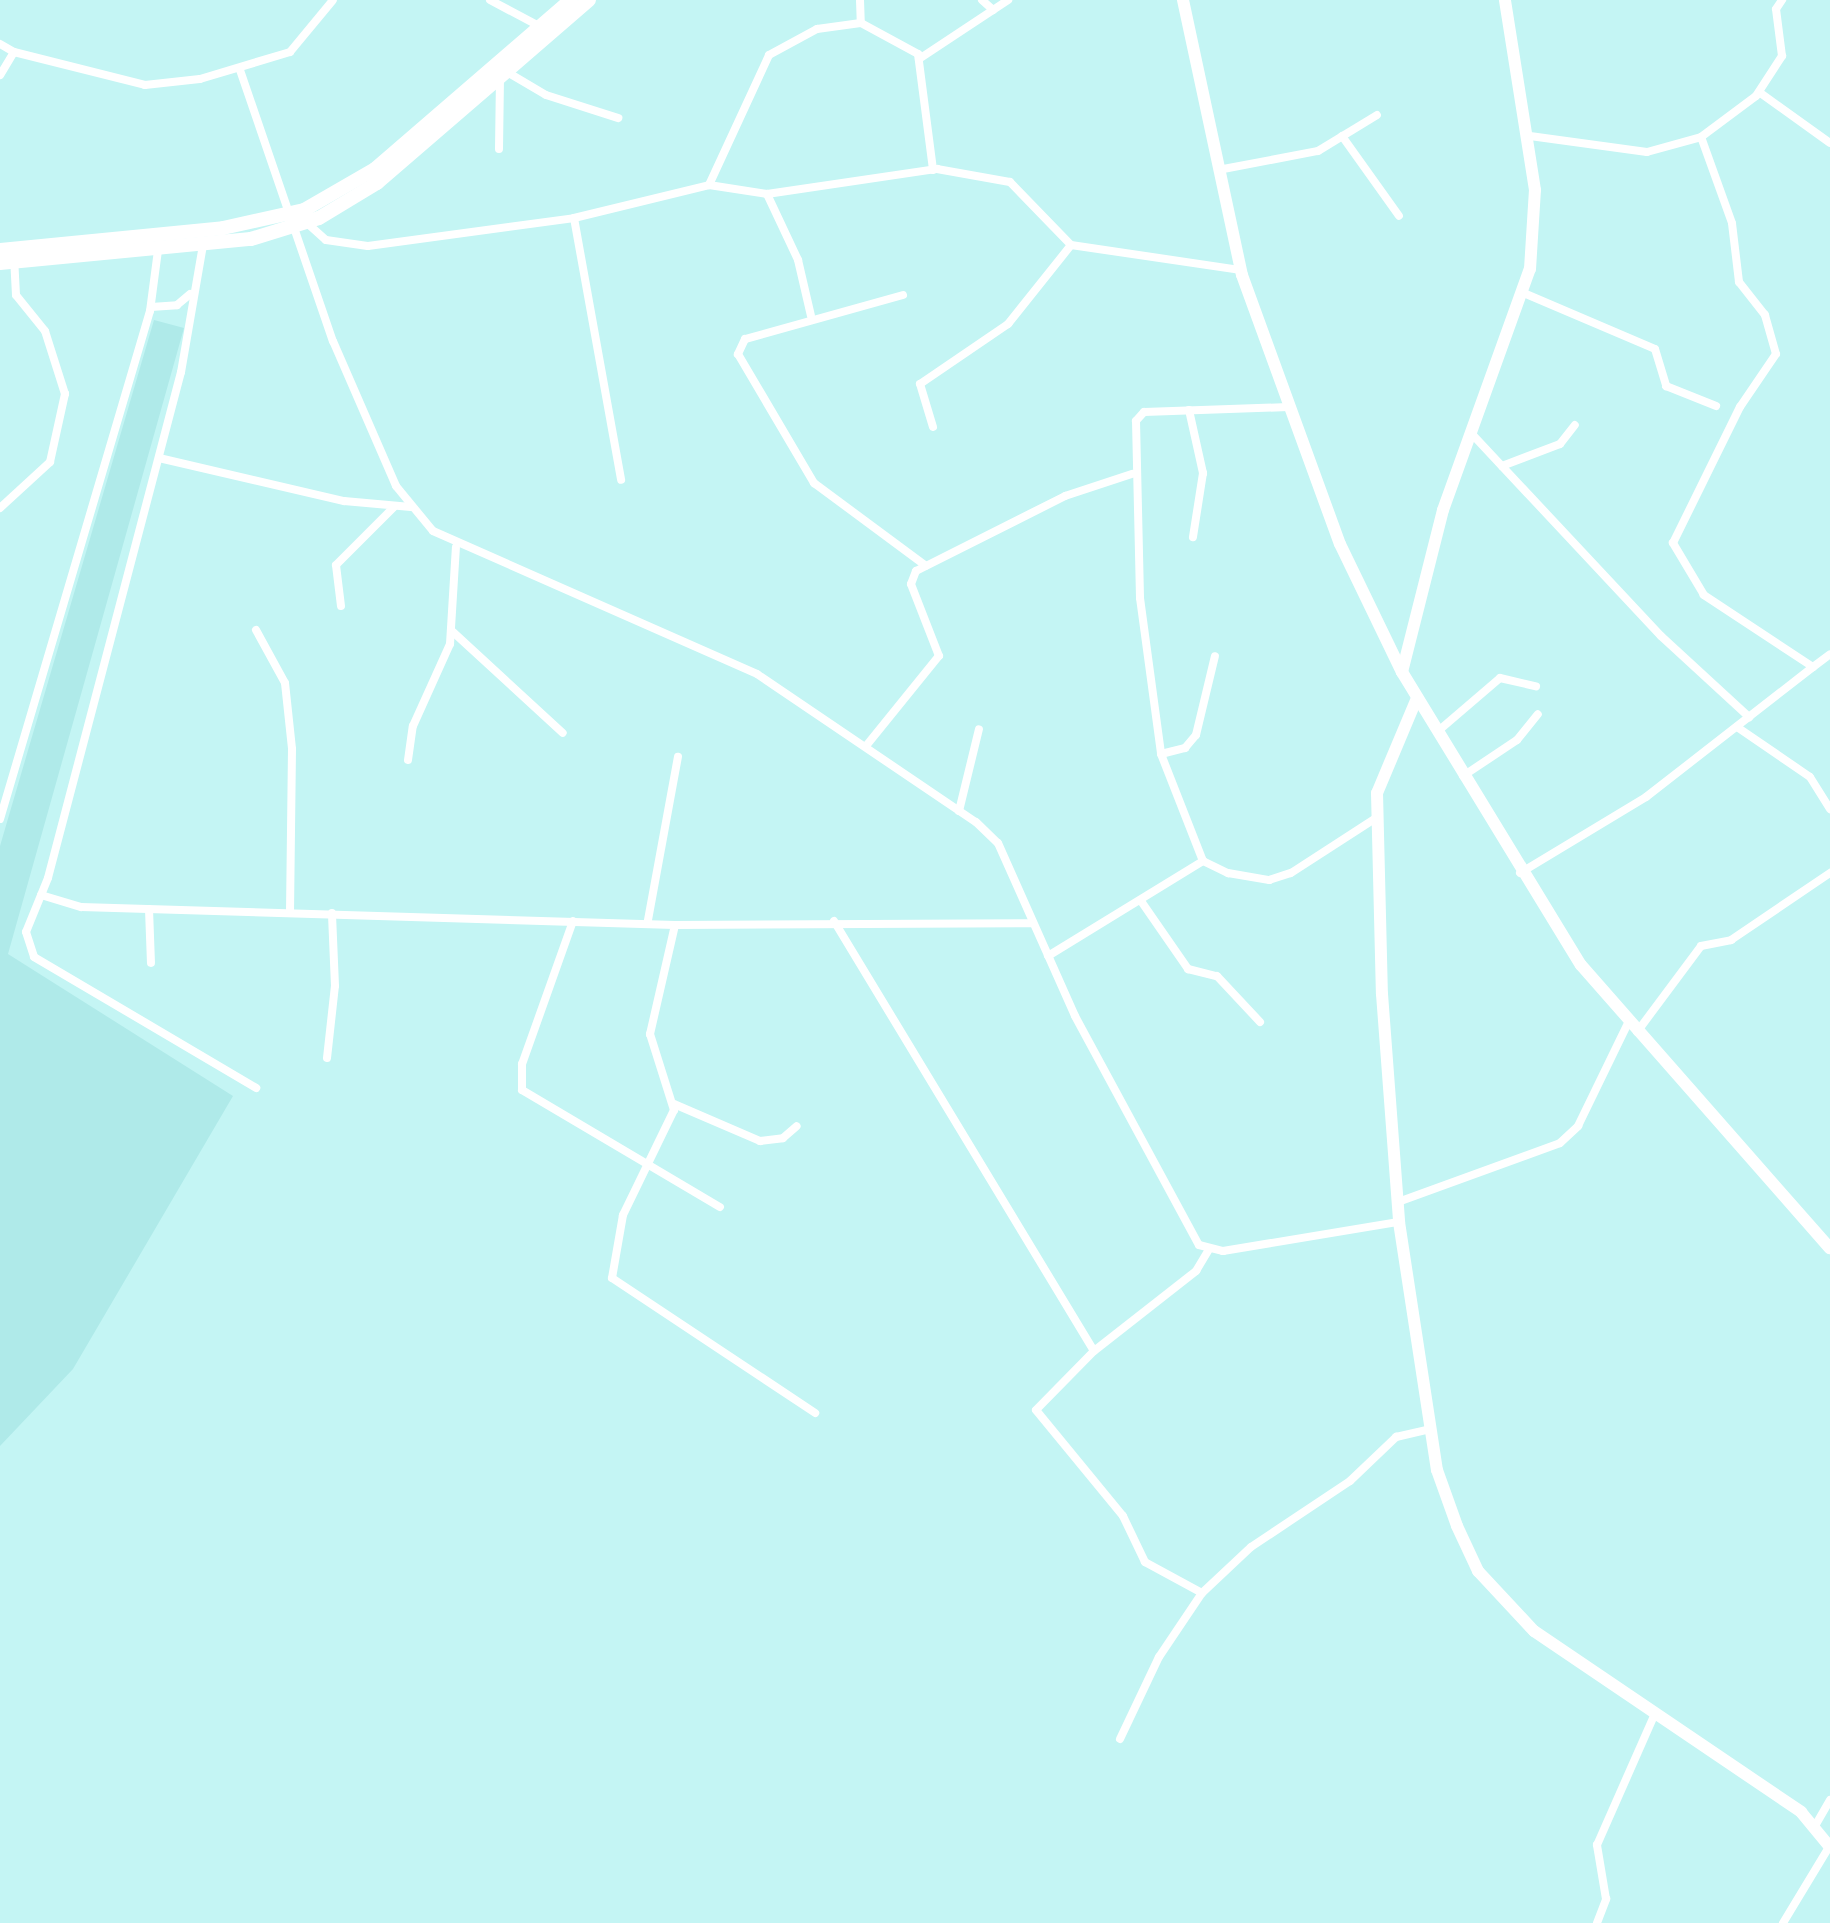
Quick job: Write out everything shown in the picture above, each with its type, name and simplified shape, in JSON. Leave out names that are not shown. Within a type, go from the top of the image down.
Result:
[{"type":"main road","points":[[7,262],[203,245],[291,222],[375,169],[571,0]]},
{"type":"main road","points":[[0,250],[307,223],[377,183],[589,0]]},
{"type":"street","points":[[0,44],[14,52],[145,85],[240,70],[290,52],[333,0]]},
{"type":"street","points":[[490,0],[539,26]]},
{"type":"street","points":[[860,0],[861,23]]},
{"type":"street","points":[[982,0],[993,10]]},
{"type":"street","points":[[919,59],[1008,0]]},
{"type":"street","points":[[1183,0],[1216,170],[1241,270],[1340,544],[1402,672],[1520,873],[1632,1028],[1830,1248]]},
{"type":"street","points":[[1402,672],[1471,433],[1526,294],[1535,234],[1530,136],[1505,0]]},
{"type":"street","points":[[1530,136],[1647,152],[1701,137],[1759,92],[1782,56],[1776,17],[1782,0]]},
{"type":"street","points":[[709,185],[769,55],[817,29],[861,23],[919,59]]},
{"type":"street","points":[[0,75],[14,52]]},
{"type":"street","points":[[919,59],[933,170]]},
{"type":"street","points":[[240,70],[333,341],[411,507],[456,547],[702,647],[866,746],[959,811],[998,843],[1048,956],[1208,1251]]},
{"type":"street","points":[[499,149],[504,76],[546,95],[618,118]]},
{"type":"street","points":[[1759,92],[1830,143]]},
{"type":"street","points":[[1216,170],[1318,151],[1377,115]]},
{"type":"street","points":[[1342,136],[1399,216]]},
{"type":"street","points":[[1701,137],[1728,209],[1739,282],[1765,315],[1776,354],[1740,407],[1695,511],[1673,543],[1704,595],[1813,667]]},
{"type":"street","points":[[307,223],[326,240],[368,246],[574,218],[709,185],[767,194],[933,170],[1010,182],[1071,245],[1241,270]]},
{"type":"street","points":[[767,194],[798,260],[811,316]]},
{"type":"street","points":[[574,218],[621,480]]},
{"type":"street","points":[[203,245],[190,294],[181,372],[159,458],[41,895],[26,932],[34,957],[256,1088]]},
{"type":"street","points":[[933,427],[919,390],[924,378],[1008,324],[1071,245]]},
{"type":"street","points":[[0,819],[151,307],[158,250]]},
{"type":"street","points":[[0,508],[50,462],[65,394],[45,331],[16,295],[7,262]]},
{"type":"street","points":[[151,307],[177,305],[190,294]]},
{"type":"street","points":[[1526,294],[1655,349],[1666,386],[1716,406]]},
{"type":"street","points":[[903,295],[811,316],[745,339],[738,354],[814,483],[926,566]]},
{"type":"street","points":[[1203,861],[1161,754],[1132,474],[1139,415],[1288,407]]},
{"type":"street","points":[[1189,410],[1203,473],[1193,537]]},
{"type":"street","points":[[1502,466],[1560,444],[1575,425]]},
{"type":"street","points":[[1471,433],[1661,636],[1749,717]]},
{"type":"street","points":[[159,458],[393,508],[411,507]]},
{"type":"street","points":[[866,746],[939,656],[911,584],[926,566],[1065,496],[1132,474]]},
{"type":"street","points":[[341,606],[336,565],[393,508]]},
{"type":"street","points":[[408,760],[413,726],[453,632],[456,547]]},
{"type":"street","points":[[256,630],[281,670],[286,697],[290,912]]},
{"type":"street","points":[[453,632],[563,733]]},
{"type":"street","points":[[1520,873],[1646,797],[1830,654]]},
{"type":"street","points":[[1161,754],[1185,748],[1196,735],[1215,656]]},
{"type":"street","points":[[1437,732],[1500,678],[1536,686]]},
{"type":"street","points":[[1417,698],[1388,759],[1376,818],[1399,1222],[1430,1429],[1457,1526],[1503,1604],[1586,1673],[1815,1826],[1830,1847],[1783,1923]]},
{"type":"street","points":[[1463,776],[1517,740],[1538,714]]},
{"type":"street","points":[[1737,727],[1802,771],[1830,809]]},
{"type":"street","points":[[959,811],[979,729]]},
{"type":"street","points":[[648,920],[678,757]]},
{"type":"street","points":[[1048,956],[1203,861],[1269,880],[1310,863],[1376,818]]},
{"type":"street","points":[[1398,1202],[1560,1143],[1578,1126],[1632,1028],[1701,946],[1731,940],[1830,873]]},
{"type":"street","points":[[41,895],[81,907],[573,921],[648,920],[675,925],[834,921],[1032,923]]},
{"type":"street","points":[[1141,901],[1188,969],[1217,976],[1260,1022]]},
{"type":"street","points":[[149,909],[151,963]]},
{"type":"street","points":[[327,1058],[335,986],[332,913]]},
{"type":"street","points":[[573,921],[522,1064],[522,1090],[720,1207]]},
{"type":"street","points":[[834,921],[1094,1351]]},
{"type":"street","points":[[675,925],[650,1034],[674,1104],[623,1215],[612,1278],[815,1413]]},
{"type":"street","points":[[674,1104],[760,1141],[783,1138],[797,1126]]},
{"type":"street","points":[[1202,1593],[1145,1562],[1123,1516],[1037,1415],[1036,1404],[1094,1351],[1179,1286],[1208,1251],[1399,1222]]},
{"type":"street","points":[[1120,1739],[1159,1657],[1202,1593],[1251,1547],[1350,1481],[1396,1437],[1430,1429]]},
{"type":"street","points":[[1597,1923],[1606,1899],[1597,1845],[1654,1716]]},
{"type":"street","points":[[1815,1826],[1830,1800]]},
{"type":"shaded area","points":[[154,320],[184,328],[8,954],[233,1096],[73,1369],[0,1446],[0,846]]}]
